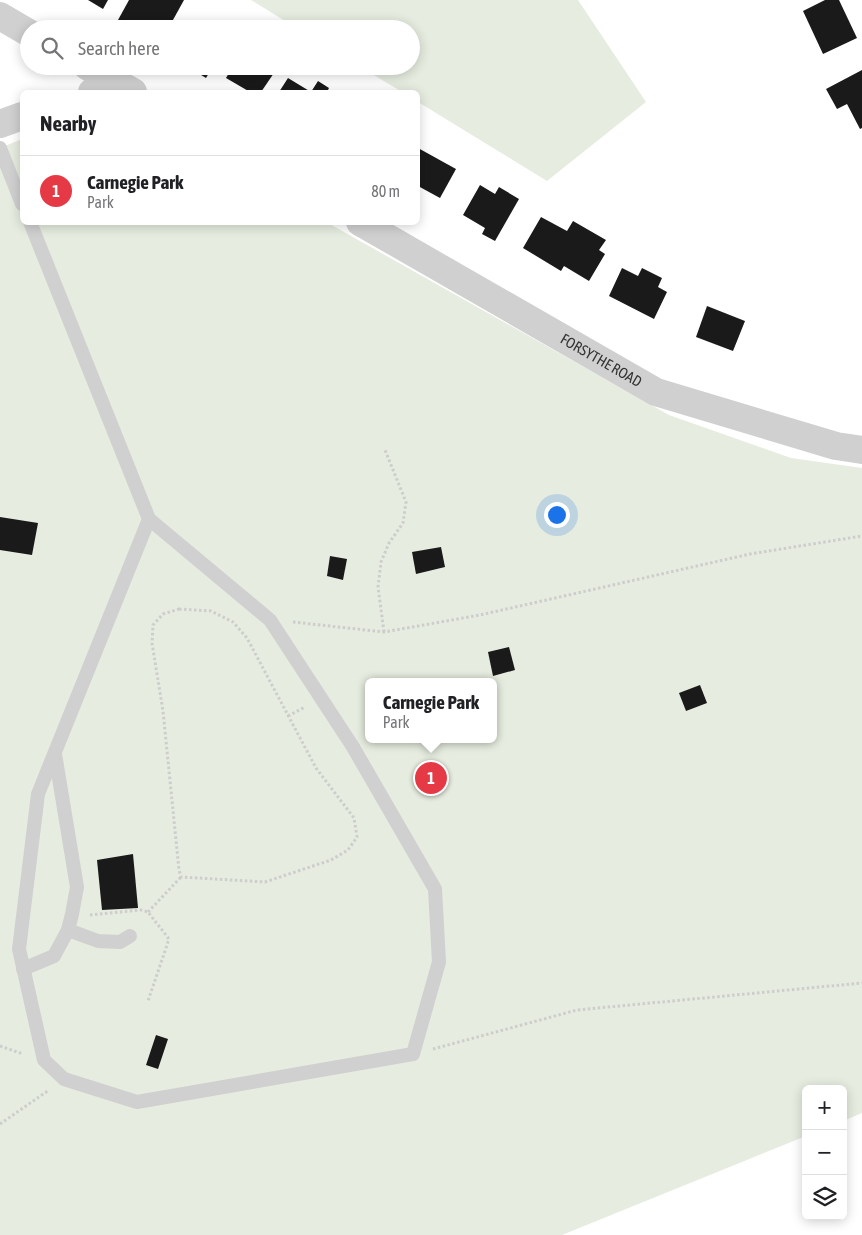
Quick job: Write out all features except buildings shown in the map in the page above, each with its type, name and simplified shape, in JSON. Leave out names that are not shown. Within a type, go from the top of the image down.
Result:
[{"type":"street","points":[[0,16],[20,28]]},
{"type":"street","points":[[96,79],[127,90]]},
{"type":"street","points":[[0,124],[20,117]]},
{"type":"street","name":"FORSYTHE ROAD","points":[[365,225],[656,392],[836,446],[862,450]]},
{"type":"lane","points":[[0,148],[20,199]]},
{"type":"lane","points":[[31,225],[149,519],[270,620],[353,747],[435,889],[439,962],[413,1054],[136,1102],[64,1079],[44,1060],[19,950],[38,794],[149,519]]},
{"type":"lane","points":[[23,969],[54,956],[70,924],[77,887],[54,754]]},
{"type":"lane","points":[[70,924],[98,940],[120,942],[130,936]]},
{"type":"path","points":[[384,632],[378,587],[381,562],[389,543],[403,523],[406,502],[385,450]]},
{"type":"path","points":[[270,620],[384,632],[480,615],[750,554],[862,536]]},
{"type":"path","points":[[179,609],[211,611],[233,622],[247,638],[316,768],[354,818],[357,837],[348,850],[331,860],[265,882],[181,877],[163,711],[152,643],[153,625],[163,614],[179,609]]},
{"type":"path","points":[[148,912],[181,877]]},
{"type":"path","points":[[70,924],[141,910],[148,912],[169,939],[148,1001]]},
{"type":"path","points":[[413,1054],[577,1010],[862,984]]},
{"type":"path","points":[[0,1124],[64,1079]]},
{"type":"shaded area","points":[[251,0],[578,0],[646,102],[547,181],[420,103],[420,90],[399,90],[374,75],[420,75],[420,20],[283,20]]},
{"type":"shaded area","points":[[20,140],[20,225],[332,225],[669,415],[791,458],[862,468],[862,1113],[847,1119],[847,1085],[802,1085],[802,1138],[562,1235],[0,1235],[0,148]]},
{"type":"place","name":"Carnegie Park","points":[[431,778]]}]
